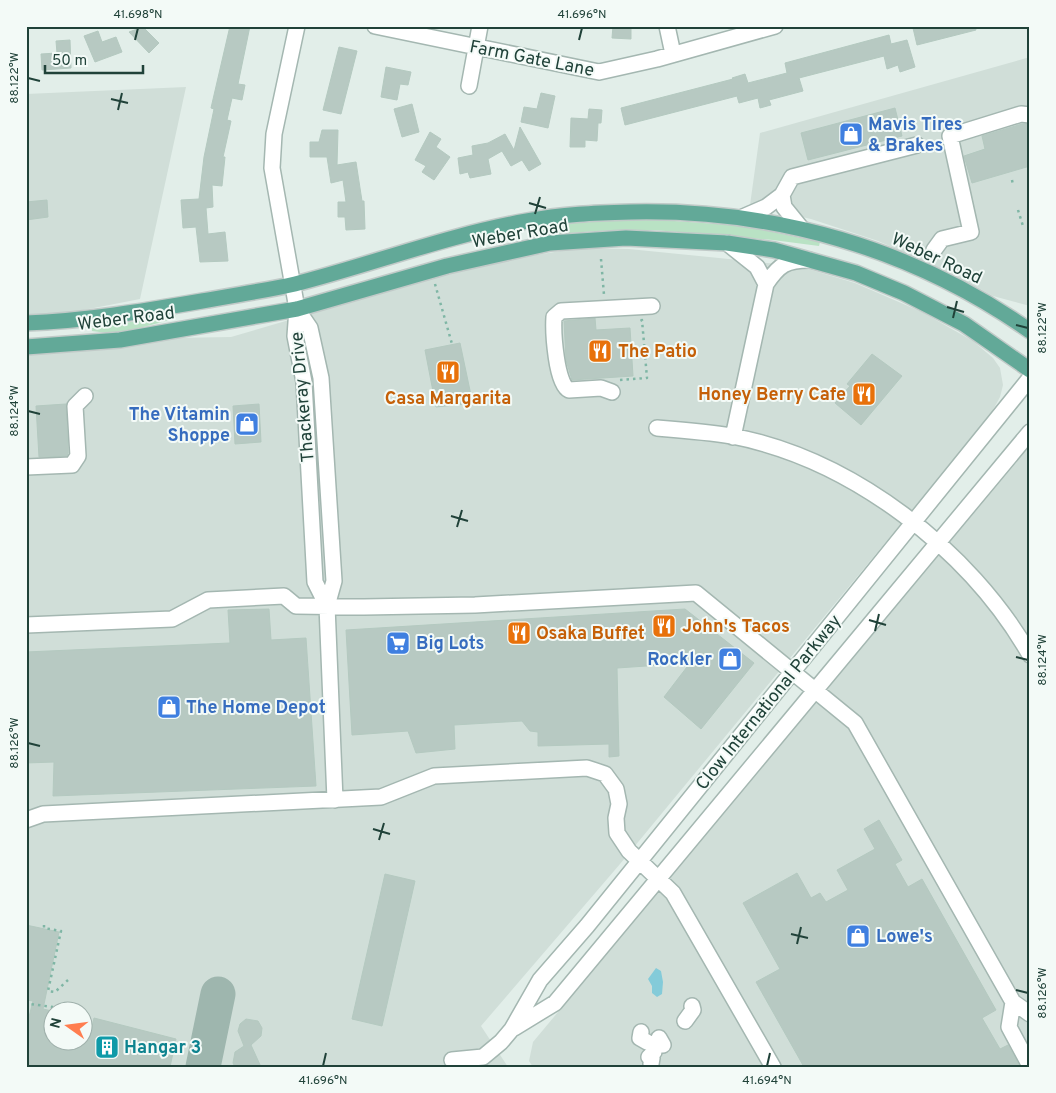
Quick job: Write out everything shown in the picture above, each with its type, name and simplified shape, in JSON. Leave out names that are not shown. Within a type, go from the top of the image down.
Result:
[{"type":"main road","name":"Weber Road","points":[[26,323],[64,322],[129,314],[294,284],[526,221],[593,213],[672,211],[743,217],[801,228],[852,242],[903,260],[940,276],[1000,310],[1030,331]]},
{"type":"main road","name":"Weber Road","points":[[26,346],[120,340],[297,309],[431,270],[550,243],[626,238],[728,243],[774,250],[815,260],[897,290],[964,324],[1030,370]]},
{"type":"main road","points":[[1000,310],[1030,318]]},
{"type":"street","name":"Thackeray Drive","points":[[297,26],[274,134],[272,168],[297,309],[295,336],[304,382],[314,582],[327,606],[335,800]]},
{"type":"street","name":"Farm Gate Lane","points":[[375,26],[599,72],[775,26]]},
{"type":"street","points":[[469,86],[480,26]]},
{"type":"street","points":[[667,26],[673,54]]},
{"type":"street","points":[[934,250],[942,239],[971,232],[950,136],[1022,114],[1030,115]]},
{"type":"street","points":[[743,217],[766,207],[782,195],[792,176],[917,145]]},
{"type":"street","points":[[782,195],[784,207],[801,228]]},
{"type":"street","points":[[728,243],[757,267],[766,284]]},
{"type":"street","points":[[733,437],[766,284],[775,269],[785,264],[794,260],[815,260]]},
{"type":"street","points":[[614,386],[569,390],[564,388],[561,382],[554,332],[554,317],[557,313],[652,306]]},
{"type":"street","name":"Clow International Parkway","points":[[452,1060],[483,1057],[501,1042],[512,1029],[540,980],[639,861],[1030,378]]},
{"type":"street","points":[[26,467],[72,465],[76,462],[78,456],[74,406],[85,396]]},
{"type":"street","points":[[657,428],[733,437],[769,446],[842,476],[875,494],[936,543],[972,576],[1008,620],[1030,654]]},
{"type":"street","name":"Clow International Parkway","points":[[512,1029],[555,1003],[1030,432]]},
{"type":"street","points":[[26,625],[172,619],[208,600],[284,596],[296,606],[475,605],[696,593],[855,723],[1013,1002],[1030,1014]]},
{"type":"street","points":[[26,820],[43,814],[381,797],[434,776],[587,768],[605,774],[616,789],[619,804],[616,818],[617,833],[639,861],[673,893],[773,1067]]},
{"type":"street","points":[[1013,1002],[1009,1027],[1030,1066]]},
{"type":"street","points":[[685,1021],[693,1010],[692,1006]]},
{"type":"path","points":[[1012,180],[1013,185]]},
{"type":"path","points":[[1018,210],[1023,226]]},
{"type":"path","points":[[601,259],[605,308]]},
{"type":"path","points":[[431,270],[452,344]]},
{"type":"path","points":[[614,386],[647,378],[642,320],[633,321]]},
{"type":"path","points":[[44,925],[44,928],[61,932],[48,991],[55,992],[68,980]]},
{"type":"path","points":[[26,1007],[30,1004],[42,1006]]},
{"type":"shaded area","points":[[1030,57],[1030,306],[993,296],[951,273],[878,241],[811,219],[750,205],[760,133]]},
{"type":"shaded area","points":[[186,87],[140,299],[58,315],[26,317],[26,94]]},
{"type":"shaded area","points":[[579,248],[629,249],[798,266],[855,283],[922,312],[973,341],[993,358],[1000,368],[1003,385],[1000,397],[989,417],[620,864],[481,1026],[508,1067],[26,1067],[26,355],[74,352],[173,338],[231,337],[481,264]]},
{"type":"shaded area","points":[[1030,446],[1030,1067],[533,1067],[529,1061],[533,1042]]},
{"type":"green space","points":[[646,219],[745,226],[820,242],[819,246],[773,240],[654,230],[595,231],[535,236],[535,232],[573,223]]},
{"type":"green space","points":[[176,315],[176,318],[135,329],[113,332],[92,331],[92,328]]},
{"type":"water","points":[[656,968],[661,971],[663,982],[662,994],[657,997],[652,993],[652,986],[648,979]]},
{"type":"building","points":[[230,26],[250,26],[238,84],[245,85],[242,100],[232,98],[227,120],[231,121],[223,157],[225,157],[222,186],[212,185],[213,207],[206,208],[208,234],[225,232],[228,261],[200,262],[196,227],[183,228],[181,200],[199,199],[204,157],[214,109],[211,108]]},
{"type":"building","points":[[613,26],[631,26],[631,39],[612,38]]},
{"type":"building","points":[[921,26],[975,26],[976,30],[917,45],[913,28]]},
{"type":"building","points":[[143,27],[159,43],[149,53],[129,32]]},
{"type":"building","points":[[98,31],[102,42],[116,37],[122,52],[95,62],[84,36]]},
{"type":"building","points":[[889,35],[891,44],[907,40],[915,67],[900,72],[898,65],[887,69],[884,56],[799,78],[803,91],[769,100],[771,105],[760,108],[758,98],[739,103],[737,96],[625,125],[621,108],[733,79],[745,74],[748,83],[787,73],[785,63]]},
{"type":"building","points":[[70,40],[71,68],[42,70],[41,54],[57,53],[56,41]]},
{"type":"building","points":[[339,47],[357,51],[341,114],[323,110]]},
{"type":"building","points":[[386,67],[411,72],[408,85],[400,84],[397,100],[381,97]]},
{"type":"building","points":[[541,93],[555,96],[548,128],[521,122],[524,107],[537,109]]},
{"type":"building","points":[[412,104],[419,132],[402,137],[394,109]]},
{"type":"building","name":"Mavis Tires & Brakes","points":[[895,108],[902,136],[808,160],[801,133]]},
{"type":"building","points":[[589,109],[602,110],[601,123],[598,123],[597,141],[585,140],[585,147],[570,147],[571,118],[588,119]]},
{"type":"building","points":[[1027,124],[1030,133],[1030,166],[972,183],[964,156],[985,149],[982,136]]},
{"type":"building","points":[[520,127],[541,164],[529,171],[522,160],[511,166],[502,151],[488,159],[491,174],[470,178],[468,172],[460,174],[458,158],[473,155],[472,146],[488,143],[505,134],[514,150]]},
{"type":"building","points":[[322,130],[338,130],[337,165],[356,162],[362,201],[364,201],[365,229],[346,230],[345,217],[338,217],[338,202],[346,202],[343,180],[331,183],[327,157],[310,157],[310,142],[319,142]]},
{"type":"building","points":[[430,132],[441,139],[436,147],[450,157],[434,180],[422,172],[426,166],[415,160]]},
{"type":"building","points":[[47,200],[48,217],[26,220],[26,202]]},
{"type":"building","name":"The Patio","points":[[595,318],[596,330],[630,328],[633,376],[572,380],[566,360],[564,321]]},
{"type":"building","name":"Casa Margarita","points":[[460,343],[472,400],[464,401],[464,404],[436,407],[425,350]]},
{"type":"building","name":"Honey Berry Cafe","points":[[872,354],[902,376],[861,425],[835,403],[850,386],[847,384]]},
{"type":"building","points":[[66,404],[67,456],[39,457],[36,406]]},
{"type":"building","name":"The Vitamin Shoppe","points":[[259,404],[261,442],[235,444],[233,406]]},
{"type":"building","name":"The Home Depot","points":[[269,609],[271,640],[306,638],[316,786],[53,796],[54,762],[26,763],[26,652],[230,643],[228,610]]},
{"type":"building","points":[[685,609],[754,663],[701,729],[664,697],[690,663],[617,668],[619,756],[609,757],[609,744],[538,746],[538,732],[530,731],[522,721],[454,725],[455,749],[416,753],[408,731],[352,735],[346,630]]},
{"type":"building","name":"Lowe's","points":[[879,820],[902,860],[895,864],[908,887],[922,879],[996,1010],[982,1018],[1000,1049],[1008,1045],[1020,1067],[804,1067],[756,982],[780,969],[743,903],[797,873],[811,898],[820,893],[826,902],[848,890],[837,870],[875,849],[864,829]]},
{"type":"building","points":[[385,874],[415,881],[382,1026],[352,1019]]},
{"type":"building","points":[[26,925],[59,932],[45,1000],[42,1000],[42,1050],[92,1050],[94,1018],[176,1039],[170,1067],[26,1067],[26,1029],[33,1001],[26,1000]]},
{"type":"building","points":[[246,1019],[258,1021],[262,1028],[261,1036],[251,1045],[261,1067],[235,1067],[233,1063],[235,1052],[244,1046],[238,1031],[240,1024]]},
{"type":"taxiway","points":[[203,1067],[218,994]]},
{"type":"place","name":"Mavis Tires & Brakes","points":[[851,134]]},
{"type":"place","name":"The Patio","points":[[600,351]]},
{"type":"place","name":"Casa Margarita","points":[[448,372]]},
{"type":"place","name":"Honey Berry Cafe","points":[[864,394]]},
{"type":"place","name":"The Vitamin Shoppe","points":[[247,424]]},
{"type":"place","name":"John's Tacos","points":[[664,626]]},
{"type":"place","name":"Osaka Buffet","points":[[519,633]]},
{"type":"place","name":"Big Lots","points":[[398,643]]},
{"type":"place","name":"Rockler","points":[[730,659]]},
{"type":"place","name":"The Home Depot","points":[[169,707]]},
{"type":"place","name":"Lowe's","points":[[858,936]]},
{"type":"place","name":"Hangar 3","points":[[107,1047]]}]
